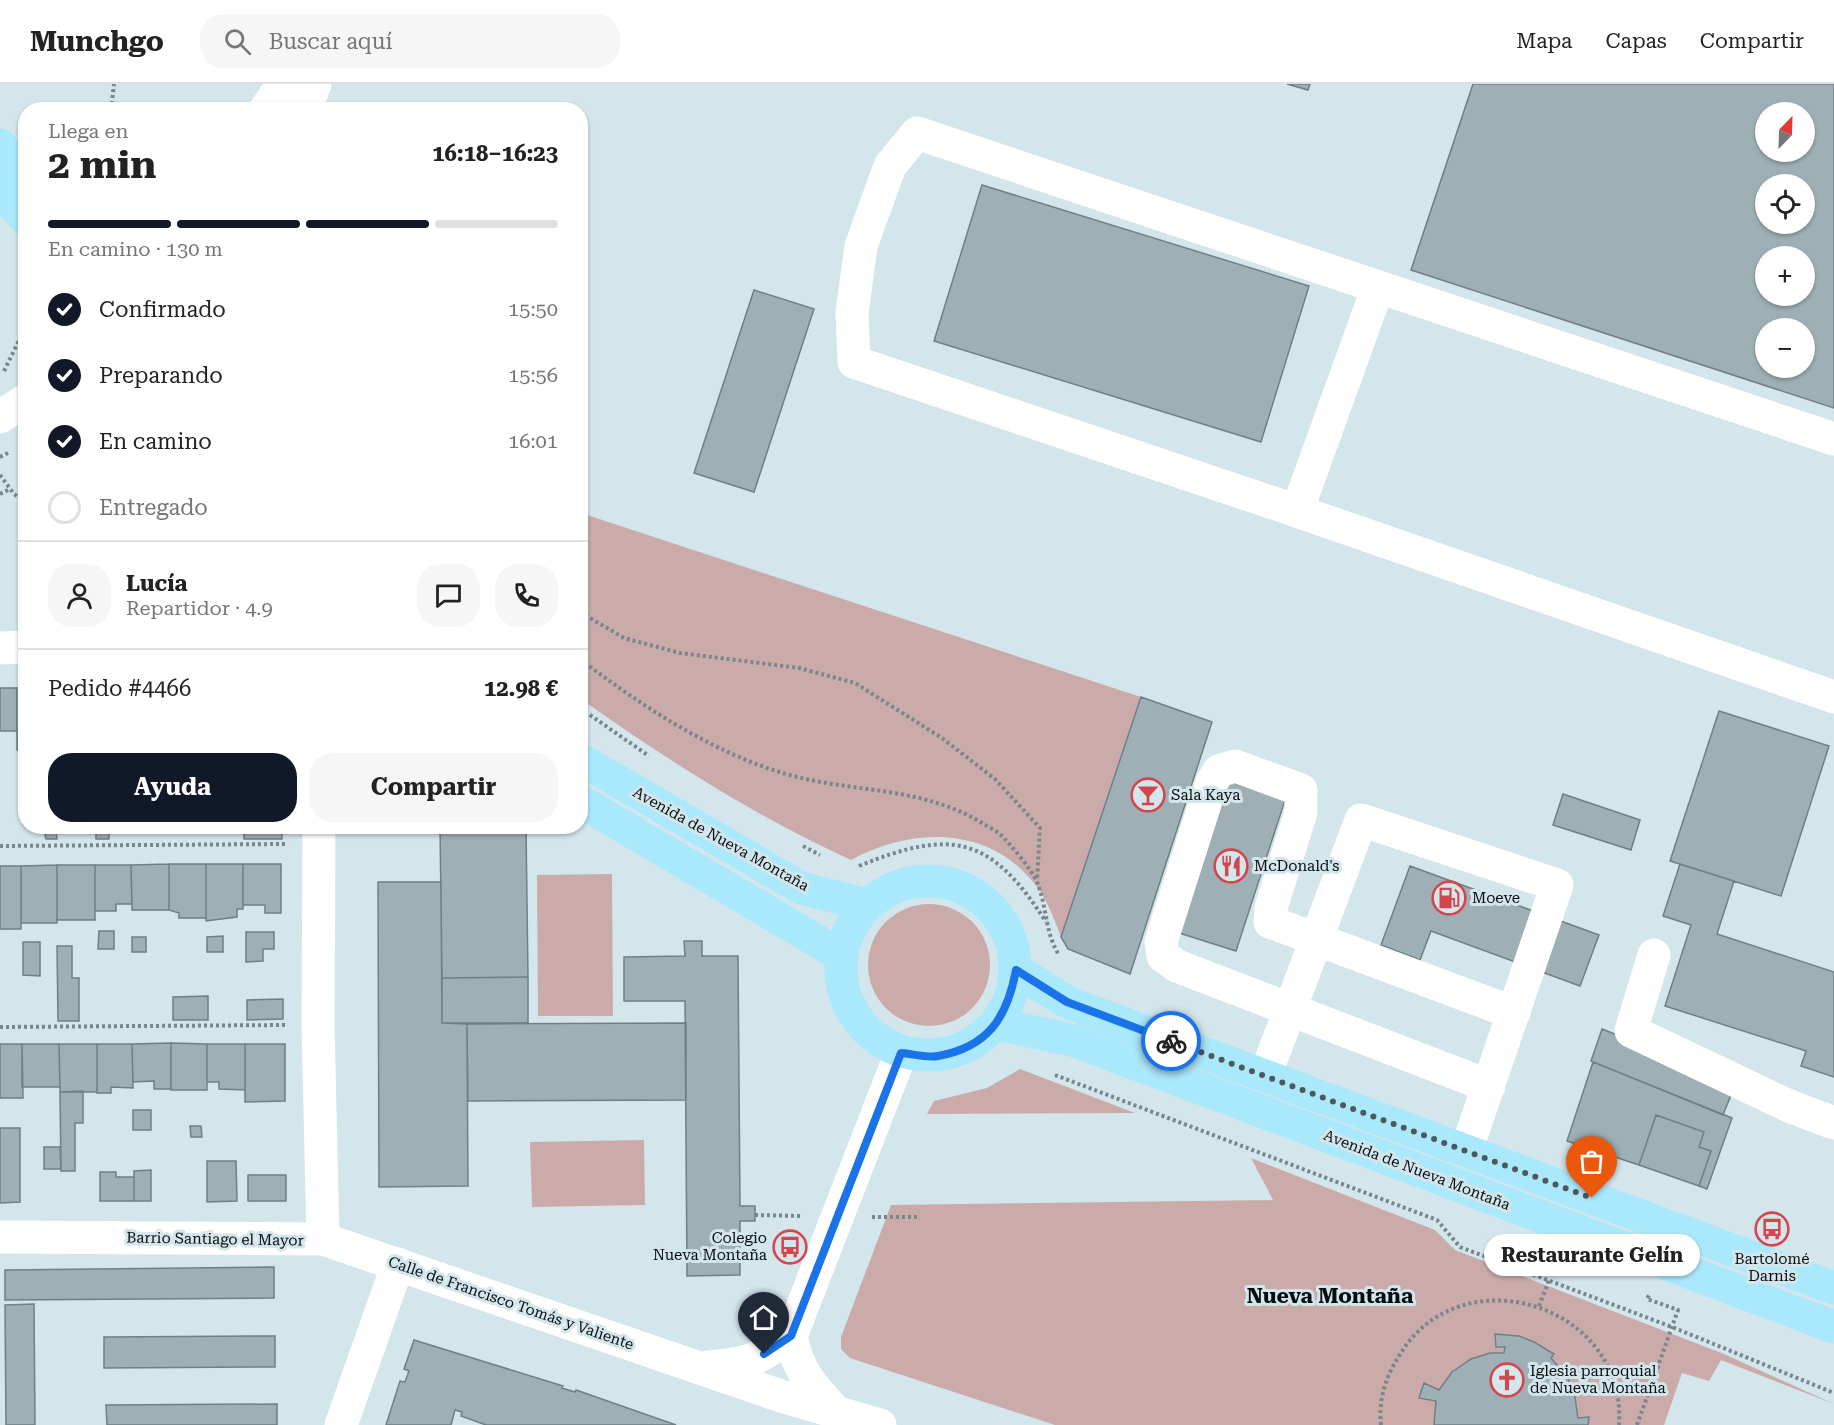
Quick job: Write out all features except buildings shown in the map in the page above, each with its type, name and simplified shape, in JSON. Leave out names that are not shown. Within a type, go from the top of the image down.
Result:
[{"type":"main road","points":[[0,145],[18,166]]},
{"type":"main road","points":[[0,189],[18,210]]},
{"type":"main road","name":"Avenida de Nueva Montaña","points":[[588,764],[801,888],[867,905]]},
{"type":"main road","points":[[588,806],[841,955]]},
{"type":"main road","points":[[920,881],[950,883],[976,895],[998,915],[1012,941],[1016,970],[1011,999],[997,1024],[970,1047],[936,1056],[901,1053],[874,1038],[853,1015],[842,986],[841,955],[850,928],[867,905],[891,888],[920,881]]},
{"type":"main road","points":[[1016,970],[1076,1006],[1834,1288]]},
{"type":"main road","name":"Avenida de Nueva Montaña","points":[[997,1024],[1075,1041],[1834,1328]]},
{"type":"street","points":[[271,102],[283,84]]},
{"type":"street","points":[[308,102],[315,84]]},
{"type":"street","points":[[1834,439],[917,133],[890,166],[861,246],[852,314],[854,362],[1297,511],[1834,697]]},
{"type":"street","points":[[1297,511],[1378,287]]},
{"type":"street","points":[[0,417],[18,405]]},
{"type":"street","points":[[0,648],[18,647]]},
{"type":"street","points":[[1490,1086],[1177,966],[1163,956],[1161,942],[1212,782],[1219,771],[1235,766],[1301,790],[1301,812],[1271,908],[1270,922],[1514,1013]]},
{"type":"street","points":[[1266,1076],[1361,820],[1557,885],[1466,1151]]},
{"type":"street","name":"Barrio Santiago el Mayor","points":[[0,1237],[323,1239],[318,1024],[319,835]]},
{"type":"street","points":[[1654,955],[1631,1031],[1789,1106],[1834,1123]]},
{"type":"street","points":[[791,1336],[901,1053]]},
{"type":"street","name":"Calle de Francisco Tomás y Valiente","points":[[323,1239],[781,1396],[880,1425]]},
{"type":"street","points":[[341,1425],[398,1264]]},
{"type":"street","name":"Calle de Francisco Tomás y Valiente","points":[[699,1367],[742,1365],[791,1336],[796,1359],[807,1381],[834,1410]]},
{"type":"path","points":[[112,102],[114,84]]},
{"type":"path","points":[[0,374],[6,369],[18,343]]},
{"type":"path","points":[[0,475],[18,496]]},
{"type":"path","points":[[0,494],[10,489]]},
{"type":"path","points":[[588,617],[624,638],[680,653],[799,668],[855,683],[942,738],[996,779],[1040,828],[1037,881]]},
{"type":"path","points":[[588,714],[652,758]]},
{"type":"path","points":[[0,846],[319,835]]},
{"type":"path","points":[[798,843],[828,857]]},
{"type":"path","points":[[848,863],[858,866],[894,852],[925,844],[954,845],[981,852],[1000,863],[1023,887],[1048,925]]},
{"type":"path","points":[[0,1027],[318,1024]]},
{"type":"path","points":[[1539,1306],[1549,1280],[1834,1393]]},
{"type":"path","points":[[1637,1425],[1678,1310],[1647,1299]]},
{"type":"path","points":[[1381,1425],[1383,1391],[1392,1368],[1404,1346],[1422,1328],[1442,1314],[1465,1304],[1507,1300],[1539,1306],[1562,1317],[1582,1332],[1598,1351],[1610,1373],[1617,1397],[1619,1425]]},
{"type":"shaded area","points":[[588,515],[1141,697],[1061,937],[1040,891],[1022,870],[1000,854],[977,843],[953,838],[927,837],[901,841],[851,860],[746,806],[646,744],[588,704]]},
{"type":"shaded area","points":[[612,874],[613,1016],[538,1016],[537,875]]},
{"type":"shaded area","points":[[929,904],[952,909],[972,922],[985,942],[990,965],[985,988],[972,1008],[952,1021],[929,1026],[906,1021],[886,1008],[873,988],[868,965],[873,942],[886,922],[906,909]]},
{"type":"shaded area","points":[[1020,1069],[1135,1113],[927,1114],[934,1101],[987,1088]]},
{"type":"shaded area","points":[[644,1140],[645,1205],[532,1207],[530,1142]]},
{"type":"shaded area","points":[[1251,1158],[1435,1230],[1455,1250],[1724,1354],[1834,1404],[1721,1360],[1709,1381],[1682,1373],[1664,1425],[1055,1425],[850,1358],[841,1349],[841,1337],[891,1205],[1273,1200]]},
{"type":"way so far","points":[[1171,1041],[1592,1198]]},
{"type":"place","name":"Sala Kaya","points":[[1148,795]]},
{"type":"place","name":"McDonald's","points":[[1231,866]]},
{"type":"place","name":"Moeve","points":[[1449,898]]},
{"type":"place","name":"Restaurante Gelín","points":[[1592,1198]]},
{"type":"place","name":"Bartolomé Darnis","points":[[1772,1229]]},
{"type":"place","name":"Colegio Nueva Montaña","points":[[790,1247]]},
{"type":"place","name":"Iglesia parroquial de Nueva Montaña","points":[[1507,1380]]},
{"type":"district","name":"Nueva Montaña","points":[[1330,1296]]},
{"type":"route","points":[[764,1354],[791,1336],[901,1053],[936,1056],[970,1047],[997,1024],[1011,999],[1016,970],[1067,1002],[1171,1041]]}]
